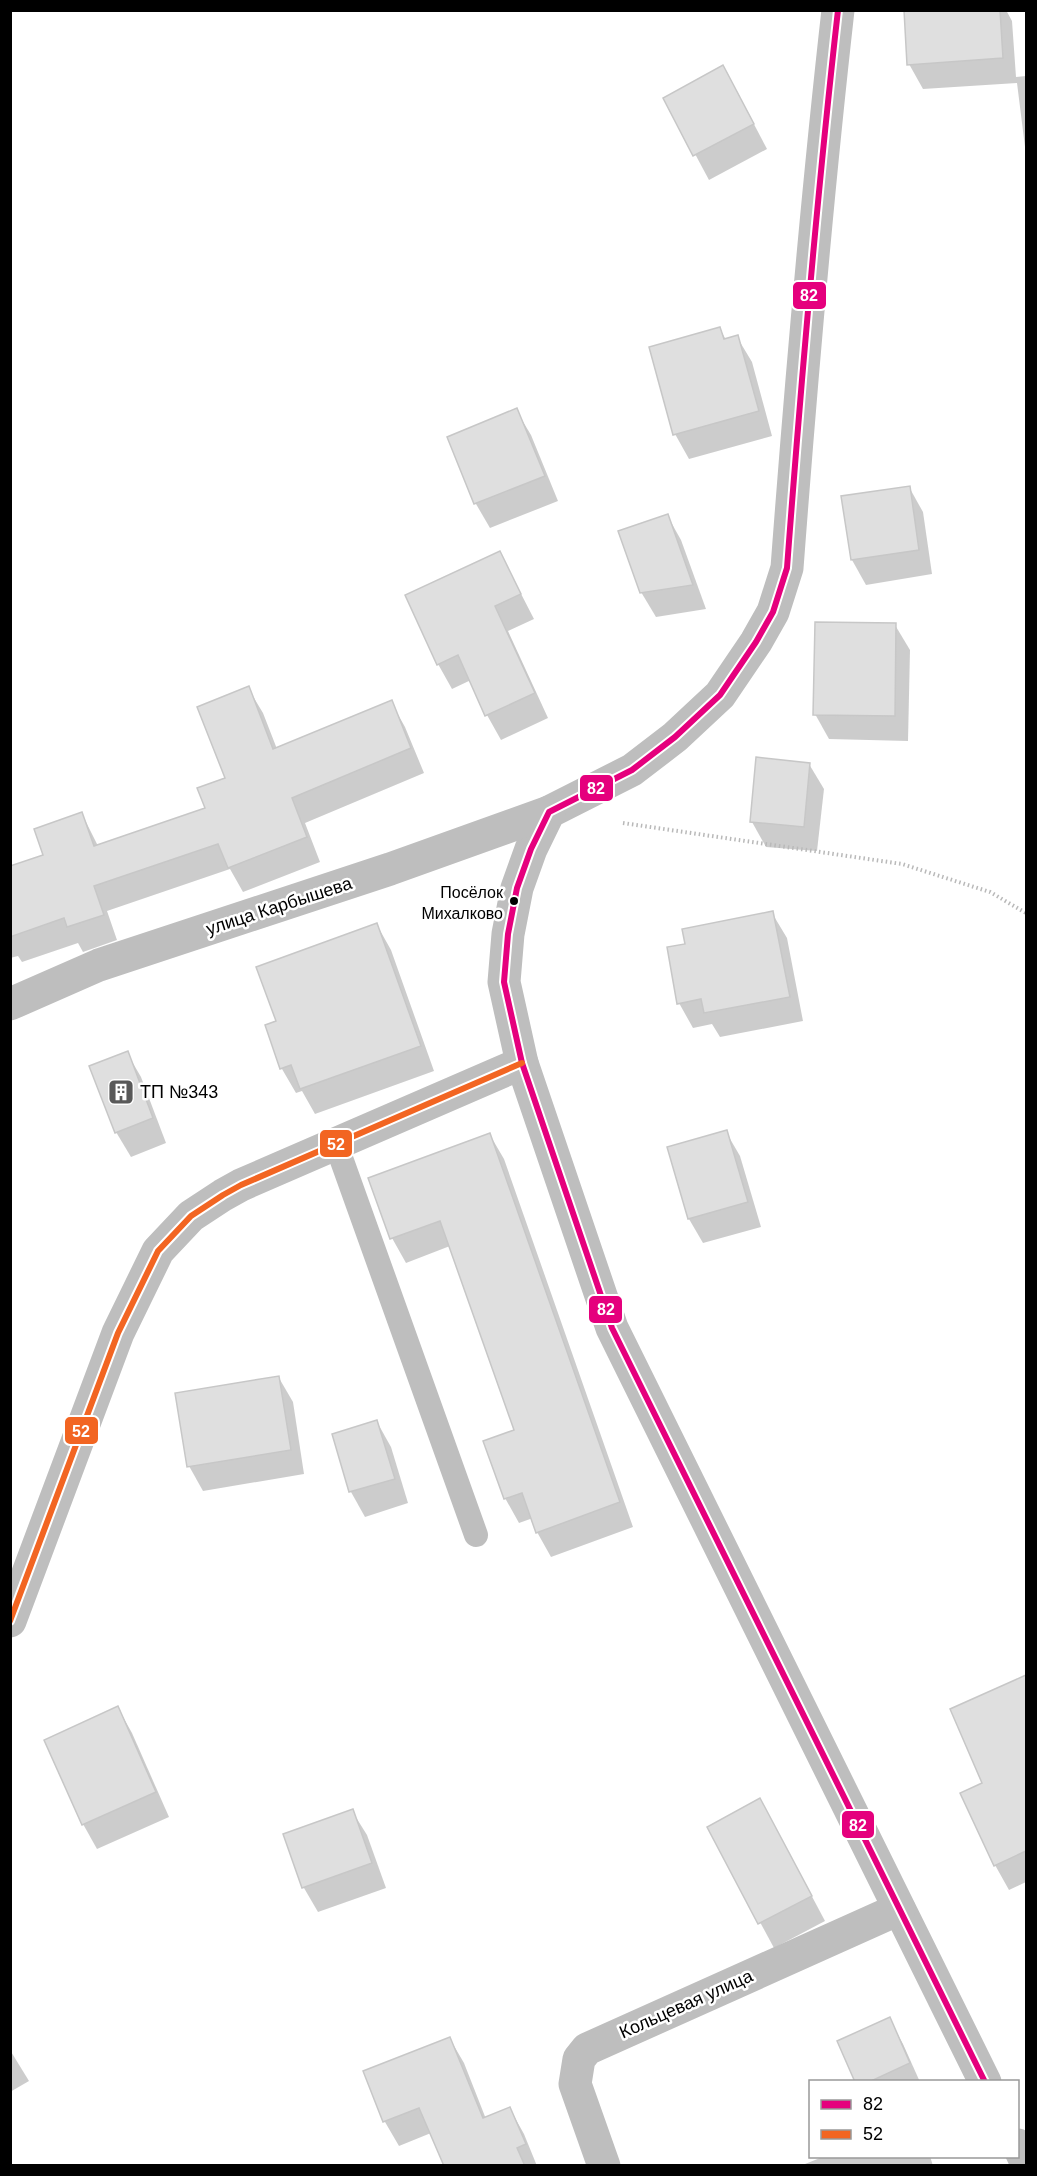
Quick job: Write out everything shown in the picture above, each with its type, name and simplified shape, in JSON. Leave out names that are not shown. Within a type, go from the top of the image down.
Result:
[{"type":"street","name":"улица Карбышева","points":[[10,1005],[99,965],[390,869],[549,812],[632,770],[698,716],[720,694],[773,612],[787,568],[820,182],[838,10]]},
{"type":"street","points":[[549,812],[531,849],[517,888],[508,934],[504,982],[522,1063],[612,1328],[984,2080]]},
{"type":"street","points":[[10,1621],[118,1333],[158,1251],[191,1216],[223,1195],[522,1063]]},
{"type":"street","name":"Кольцевая улица","points":[[604,2166],[575,2084],[579,2059],[587,2049],[899,1909]]},
{"type":"lane","points":[[336,1144],[476,1535]]},
{"type":"path","points":[[620,822],[902,864],[990,892],[1026,913]]},
{"type":"building","points":[[904,10],[1000,10],[1003,58],[907,65]]},
{"type":"building","points":[[723,65],[754,124],[693,156],[663,98]]},
{"type":"building","points":[[720,327],[724,339],[738,335],[759,411],[673,435],[649,347]]},
{"type":"building","points":[[517,408],[545,476],[474,504],[447,437]]},
{"type":"building","points":[[910,486],[919,550],[851,560],[841,496]]},
{"type":"building","points":[[668,514],[693,585],[640,593],[618,531]]},
{"type":"building","points":[[500,551],[521,594],[495,606],[535,693],[485,716],[458,655],[437,665],[405,595]]},
{"type":"building","points":[[815,622],[896,623],[895,716],[813,715]]},
{"type":"building","points":[[249,686],[273,749],[392,700],[411,748],[292,798],[307,837],[228,868],[218,844],[94,886],[104,915],[67,927],[64,918],[10,937],[10,866],[43,855],[34,829],[82,812],[94,846],[205,808],[197,788],[225,778],[197,707]]},
{"type":"building","points":[[756,757],[810,763],[804,827],[750,822]]},
{"type":"building","points":[[773,911],[790,997],[704,1013],[701,999],[677,1004],[667,947],[685,944],[682,929]]},
{"type":"building","points":[[377,923],[421,1046],[300,1089],[291,1065],[280,1069],[265,1025],[276,1021],[256,967]]},
{"type":"building","name":"ТП №343","points":[[128,1051],[153,1118],[115,1133],[89,1066]]},
{"type":"building","points":[[727,1130],[748,1202],[688,1219],[667,1147]]},
{"type":"building","points":[[490,1133],[620,1502],[536,1533],[522,1493],[504,1499],[483,1441],[514,1430],[440,1221],[390,1239],[368,1178]]},
{"type":"building","points":[[279,1376],[291,1450],[187,1467],[175,1393]]},
{"type":"building","points":[[377,1420],[395,1479],[349,1492],[332,1434]]},
{"type":"building","points":[[1026,1675],[1026,1851],[994,1866],[960,1793],[982,1783],[950,1709]]},
{"type":"building","points":[[118,1706],[156,1792],[82,1825],[44,1740]]},
{"type":"building","points":[[760,1798],[812,1896],[758,1924],[707,1827]]},
{"type":"building","points":[[353,1809],[372,1863],[302,1888],[283,1834]]},
{"type":"building","points":[[890,2017],[910,2063],[873,2080],[854,2080],[837,2041]]},
{"type":"building","points":[[450,2037],[483,2118],[510,2107],[526,2144],[517,2148],[525,2166],[444,2166],[419,2108],[383,2122],[363,2071]]},
{"type":"transit line","name":"82","points":[[838,10],[810,289],[787,568],[773,612],[756,642],[720,695],[675,737],[632,770],[549,812],[531,849],[517,888],[508,934],[504,982],[522,1063],[612,1328],[984,2080]]},
{"type":"transit line","name":"52","points":[[10,1621],[118,1333],[158,1251],[191,1216],[241,1185],[522,1063]]},
{"type":"place","name":"Посёлок Михалково","points":[[514,901]]},
{"type":"place","name":"ТП №343","points":[[121,1092]]}]
